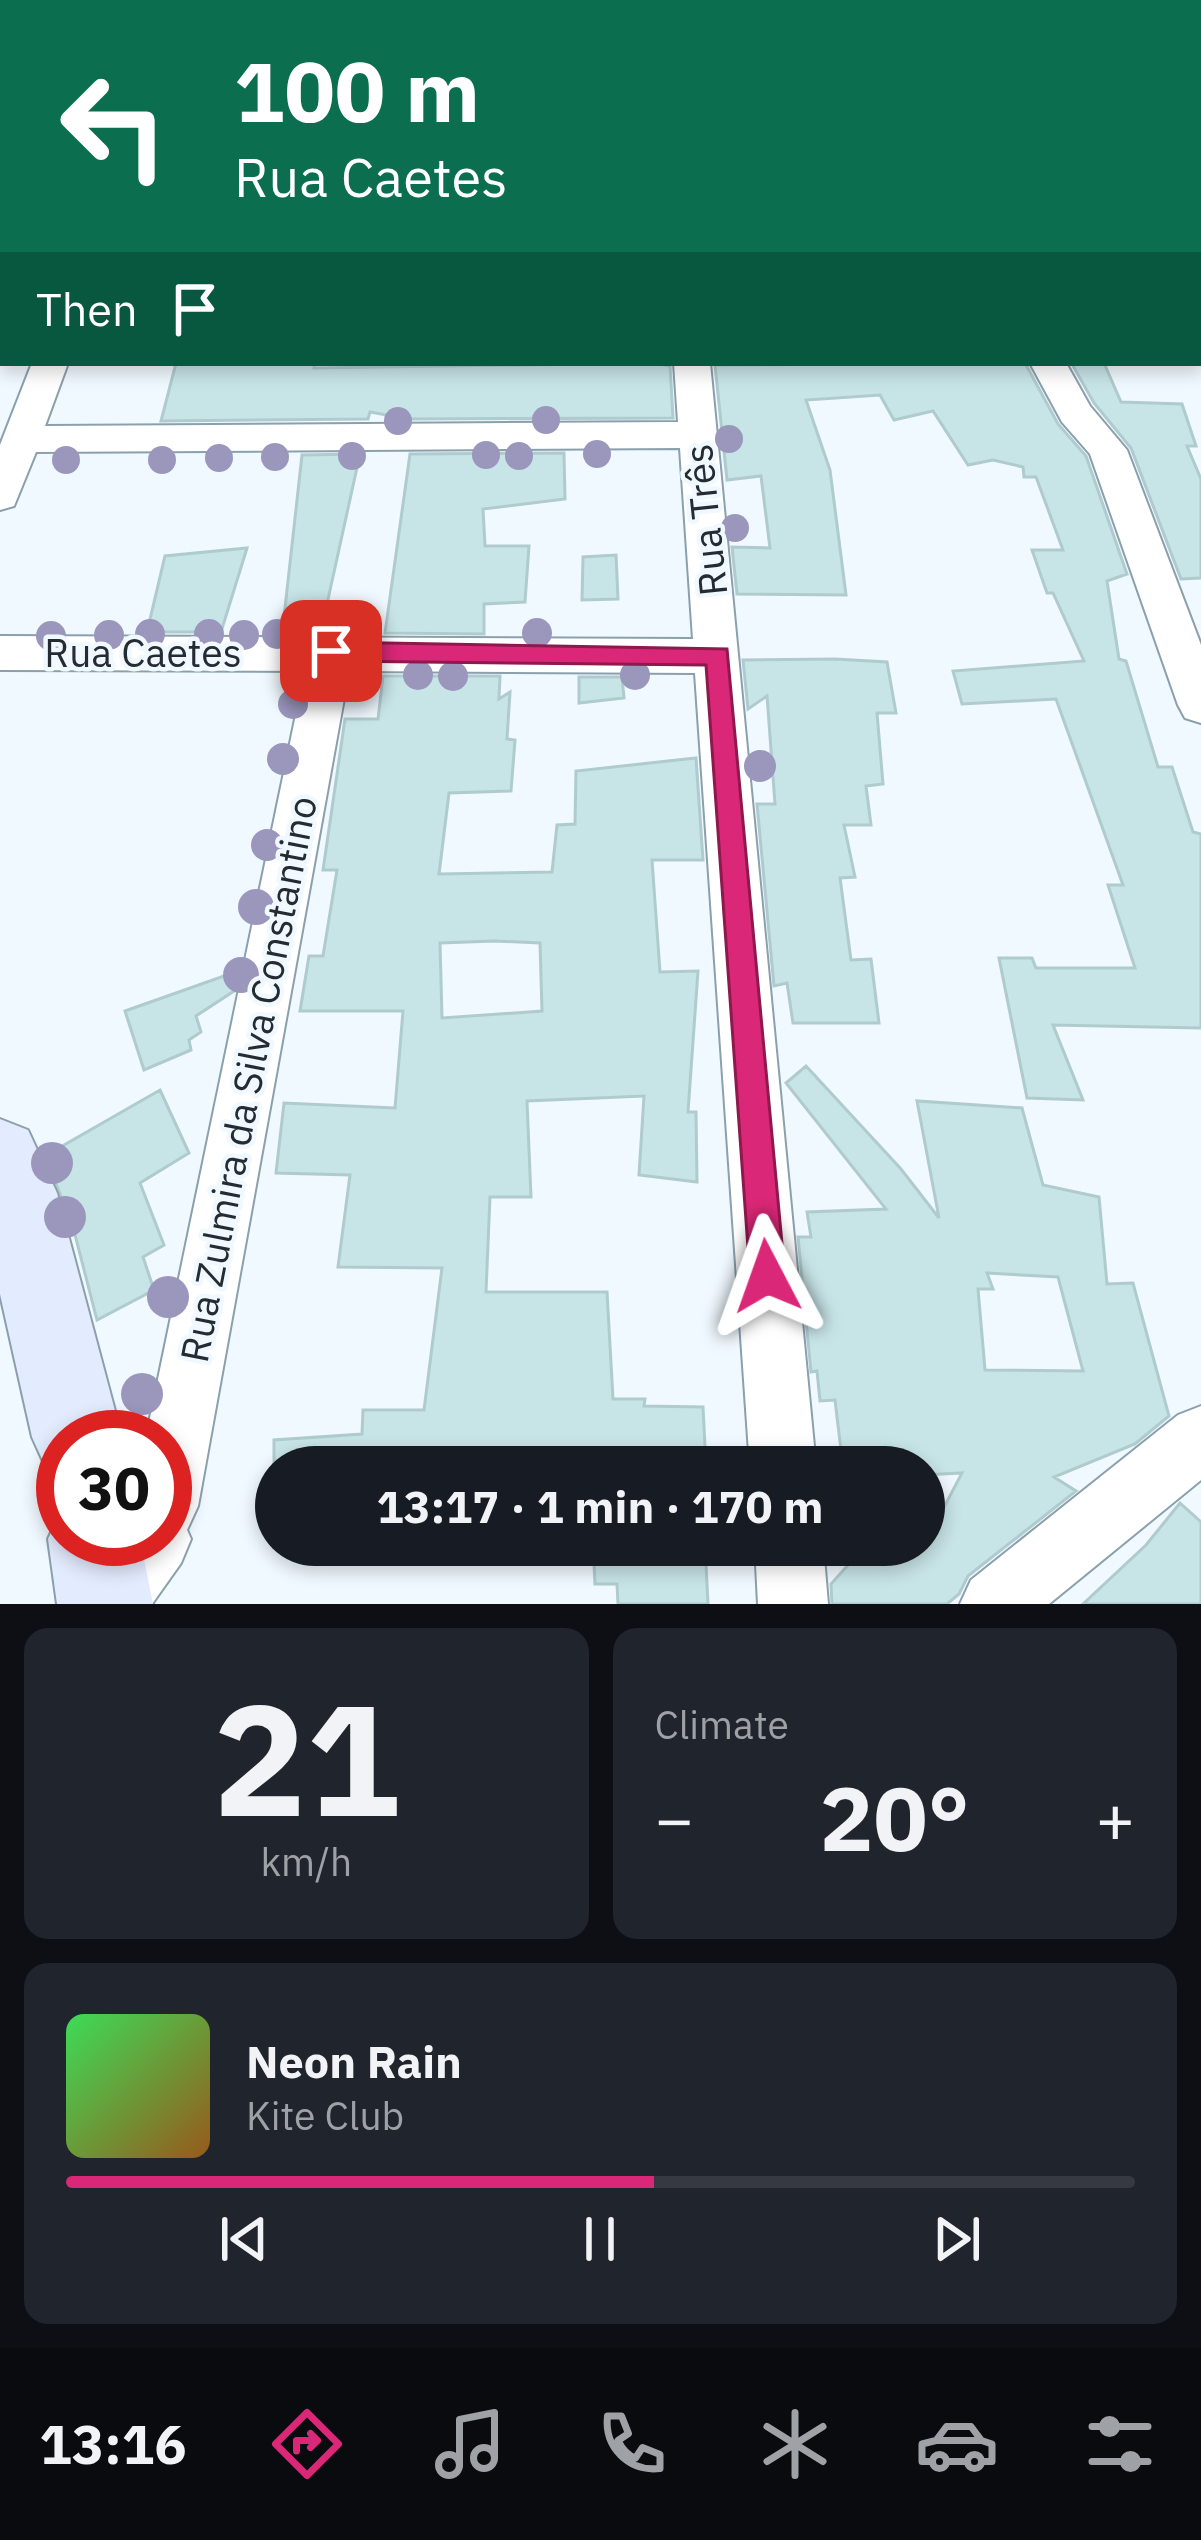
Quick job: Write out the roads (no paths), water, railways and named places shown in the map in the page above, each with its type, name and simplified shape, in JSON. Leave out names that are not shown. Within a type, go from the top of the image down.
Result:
[{"type":"main road","points":[[0,1158],[16,1193],[69,1410]]},
{"type":"main road","points":[[100,1566],[108,1604]]},
{"type":"street","points":[[0,496],[49,366]]},
{"type":"street","name":"Rua Três","points":[[692,366],[780,1446]]},
{"type":"street","points":[[1050,366],[1075,412],[1108,450],[1201,705]]},
{"type":"street","points":[[21,440],[697,435]]},
{"type":"street","name":"Rua Zulmira da Silva Constantino","points":[[184,1410],[331,651]]},
{"type":"street","name":"Rua Caetes","points":[[0,653],[718,656]]},
{"type":"street","points":[[995,1604],[1201,1438]]},
{"type":"street","points":[[108,1604],[137,1566]]},
{"type":"street","points":[[791,1566],[794,1604]]}]
